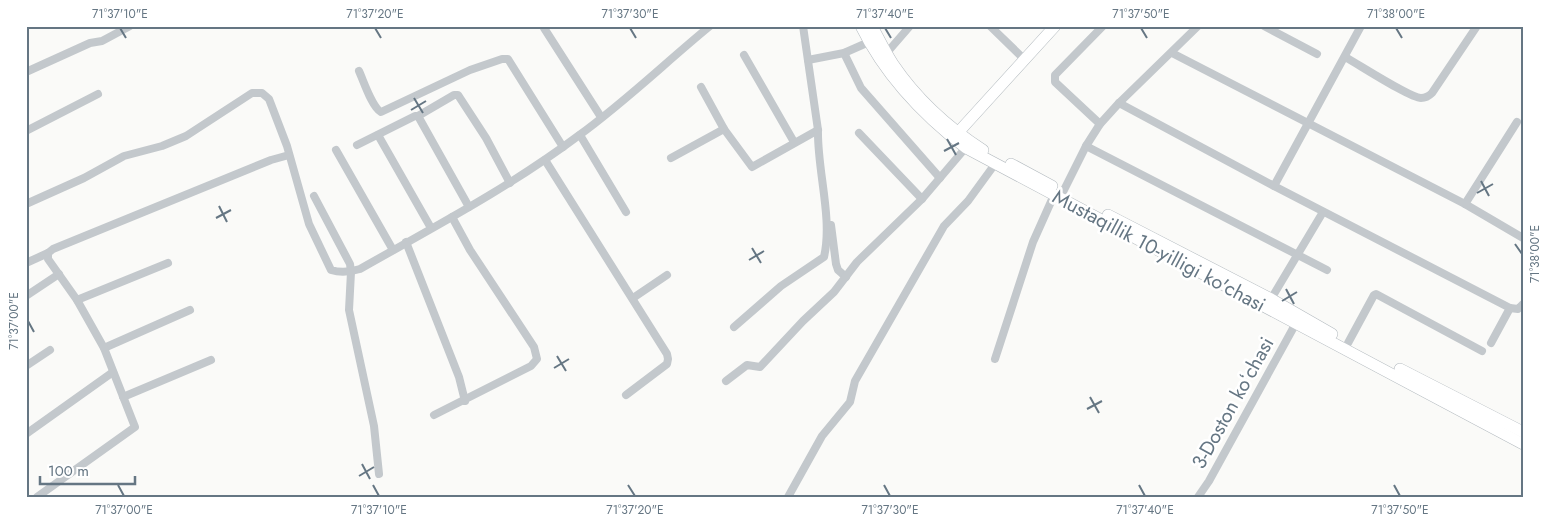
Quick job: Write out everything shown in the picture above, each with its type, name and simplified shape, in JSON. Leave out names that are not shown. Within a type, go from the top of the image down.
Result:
[{"type":"main road","name":"Mustaqillik 10-yilligi ko'chasi","points":[[861,26],[869,42],[884,57]]},
{"type":"main road","name":"Mustaqillik 10-yilligi ko'chasi","points":[[872,26],[884,57],[911,100],[995,164],[1271,299],[1348,343],[1523,432]]},
{"type":"main road","points":[[956,135],[1055,26]]},
{"type":"main road","name":"Mustaqillik 10-yilligi ko'chasi","points":[[968,145],[1031,174],[1058,194],[1523,444]]},
{"type":"street","points":[[26,72],[90,43],[102,41],[130,26]]},
{"type":"street","points":[[26,204],[84,178],[124,156],[162,146],[186,136],[252,93],[262,93],[269,99],[289,155],[309,224],[331,270],[351,272],[360,269],[452,217],[545,160],[580,135],[710,26]]},
{"type":"street","points":[[734,327],[788,281],[824,257],[827,232],[817,145],[818,130],[803,26]]},
{"type":"street","points":[[884,57],[910,26]]},
{"type":"street","points":[[990,26],[1024,60]]},
{"type":"street","points":[[1100,124],[1054,79],[1055,75],[1102,26]]},
{"type":"street","points":[[995,359],[1033,242],[1086,146],[1100,124],[1119,103],[1198,26]]},
{"type":"street","points":[[1264,26],[1317,54]]},
{"type":"street","points":[[1274,186],[1361,26]]},
{"type":"street","points":[[1345,57],[1404,91],[1417,97],[1426,98],[1432,94],[1477,26]]},
{"type":"street","points":[[544,28],[602,117]]},
{"type":"street","points":[[808,60],[844,53],[869,42]]},
{"type":"street","points":[[844,53],[861,88],[940,178]]},
{"type":"street","points":[[1172,53],[1465,204],[1523,238]]},
{"type":"street","points":[[744,55],[794,142]]},
{"type":"street","points":[[359,72],[374,105],[381,112],[470,70],[502,59],[508,59],[562,147]]},
{"type":"street","points":[[701,87],[724,129],[752,167],[818,130]]},
{"type":"street","points":[[26,131],[98,94]]},
{"type":"street","points":[[357,145],[418,116],[458,94],[486,138],[510,183]]},
{"type":"street","points":[[1119,103],[1323,212],[1510,308],[1518,309],[1523,304]]},
{"type":"street","points":[[418,116],[469,207]]},
{"type":"street","points":[[1465,204],[1516,122]]},
{"type":"street","points":[[671,158],[724,129]]},
{"type":"street","points":[[859,133],[922,199]]},
{"type":"street","points":[[580,135],[626,212]]},
{"type":"street","points":[[378,136],[431,228]]},
{"type":"street","points":[[817,145],[821,151],[836,264],[838,270],[846,277]]},
{"type":"street","points":[[726,382],[747,365],[760,367],[803,321],[834,292],[857,262],[922,199],[968,145]]},
{"type":"street","points":[[1086,146],[1327,270]]},
{"type":"street","points":[[336,150],[393,250]]},
{"type":"street","points":[[26,263],[53,249],[271,160],[289,155]]},
{"type":"street","points":[[545,160],[667,354],[667,364],[626,395]]},
{"type":"street","points":[[788,497],[822,436],[850,402],[855,381],[944,226],[968,201],[995,164]]},
{"type":"street","points":[[314,196],[350,264],[349,310],[374,426],[380,474]]},
{"type":"street","points":[[1271,299],[1323,212]]},
{"type":"street","points":[[434,415],[531,366],[537,359],[534,348],[470,250],[452,217]]},
{"type":"street","points":[[406,242],[459,377],[465,401]]},
{"type":"street","points":[[37,497],[135,427],[104,348],[76,300],[48,259],[48,253]]},
{"type":"street","points":[[76,300],[168,262]]},
{"type":"street","points":[[26,296],[59,274]]},
{"type":"street","points":[[633,298],[667,275]]},
{"type":"street","points":[[1348,343],[1376,294],[1482,351]]},
{"type":"street","points":[[1491,343],[1510,308]]},
{"type":"street","points":[[104,348],[190,310]]},
{"type":"street","name":"3-Doston koʻchasi","points":[[1198,497],[1209,482],[1296,323]]},
{"type":"street","points":[[26,366],[50,350]]},
{"type":"street","points":[[123,397],[211,360]]},
{"type":"street","points":[[26,434],[113,372]]}]
